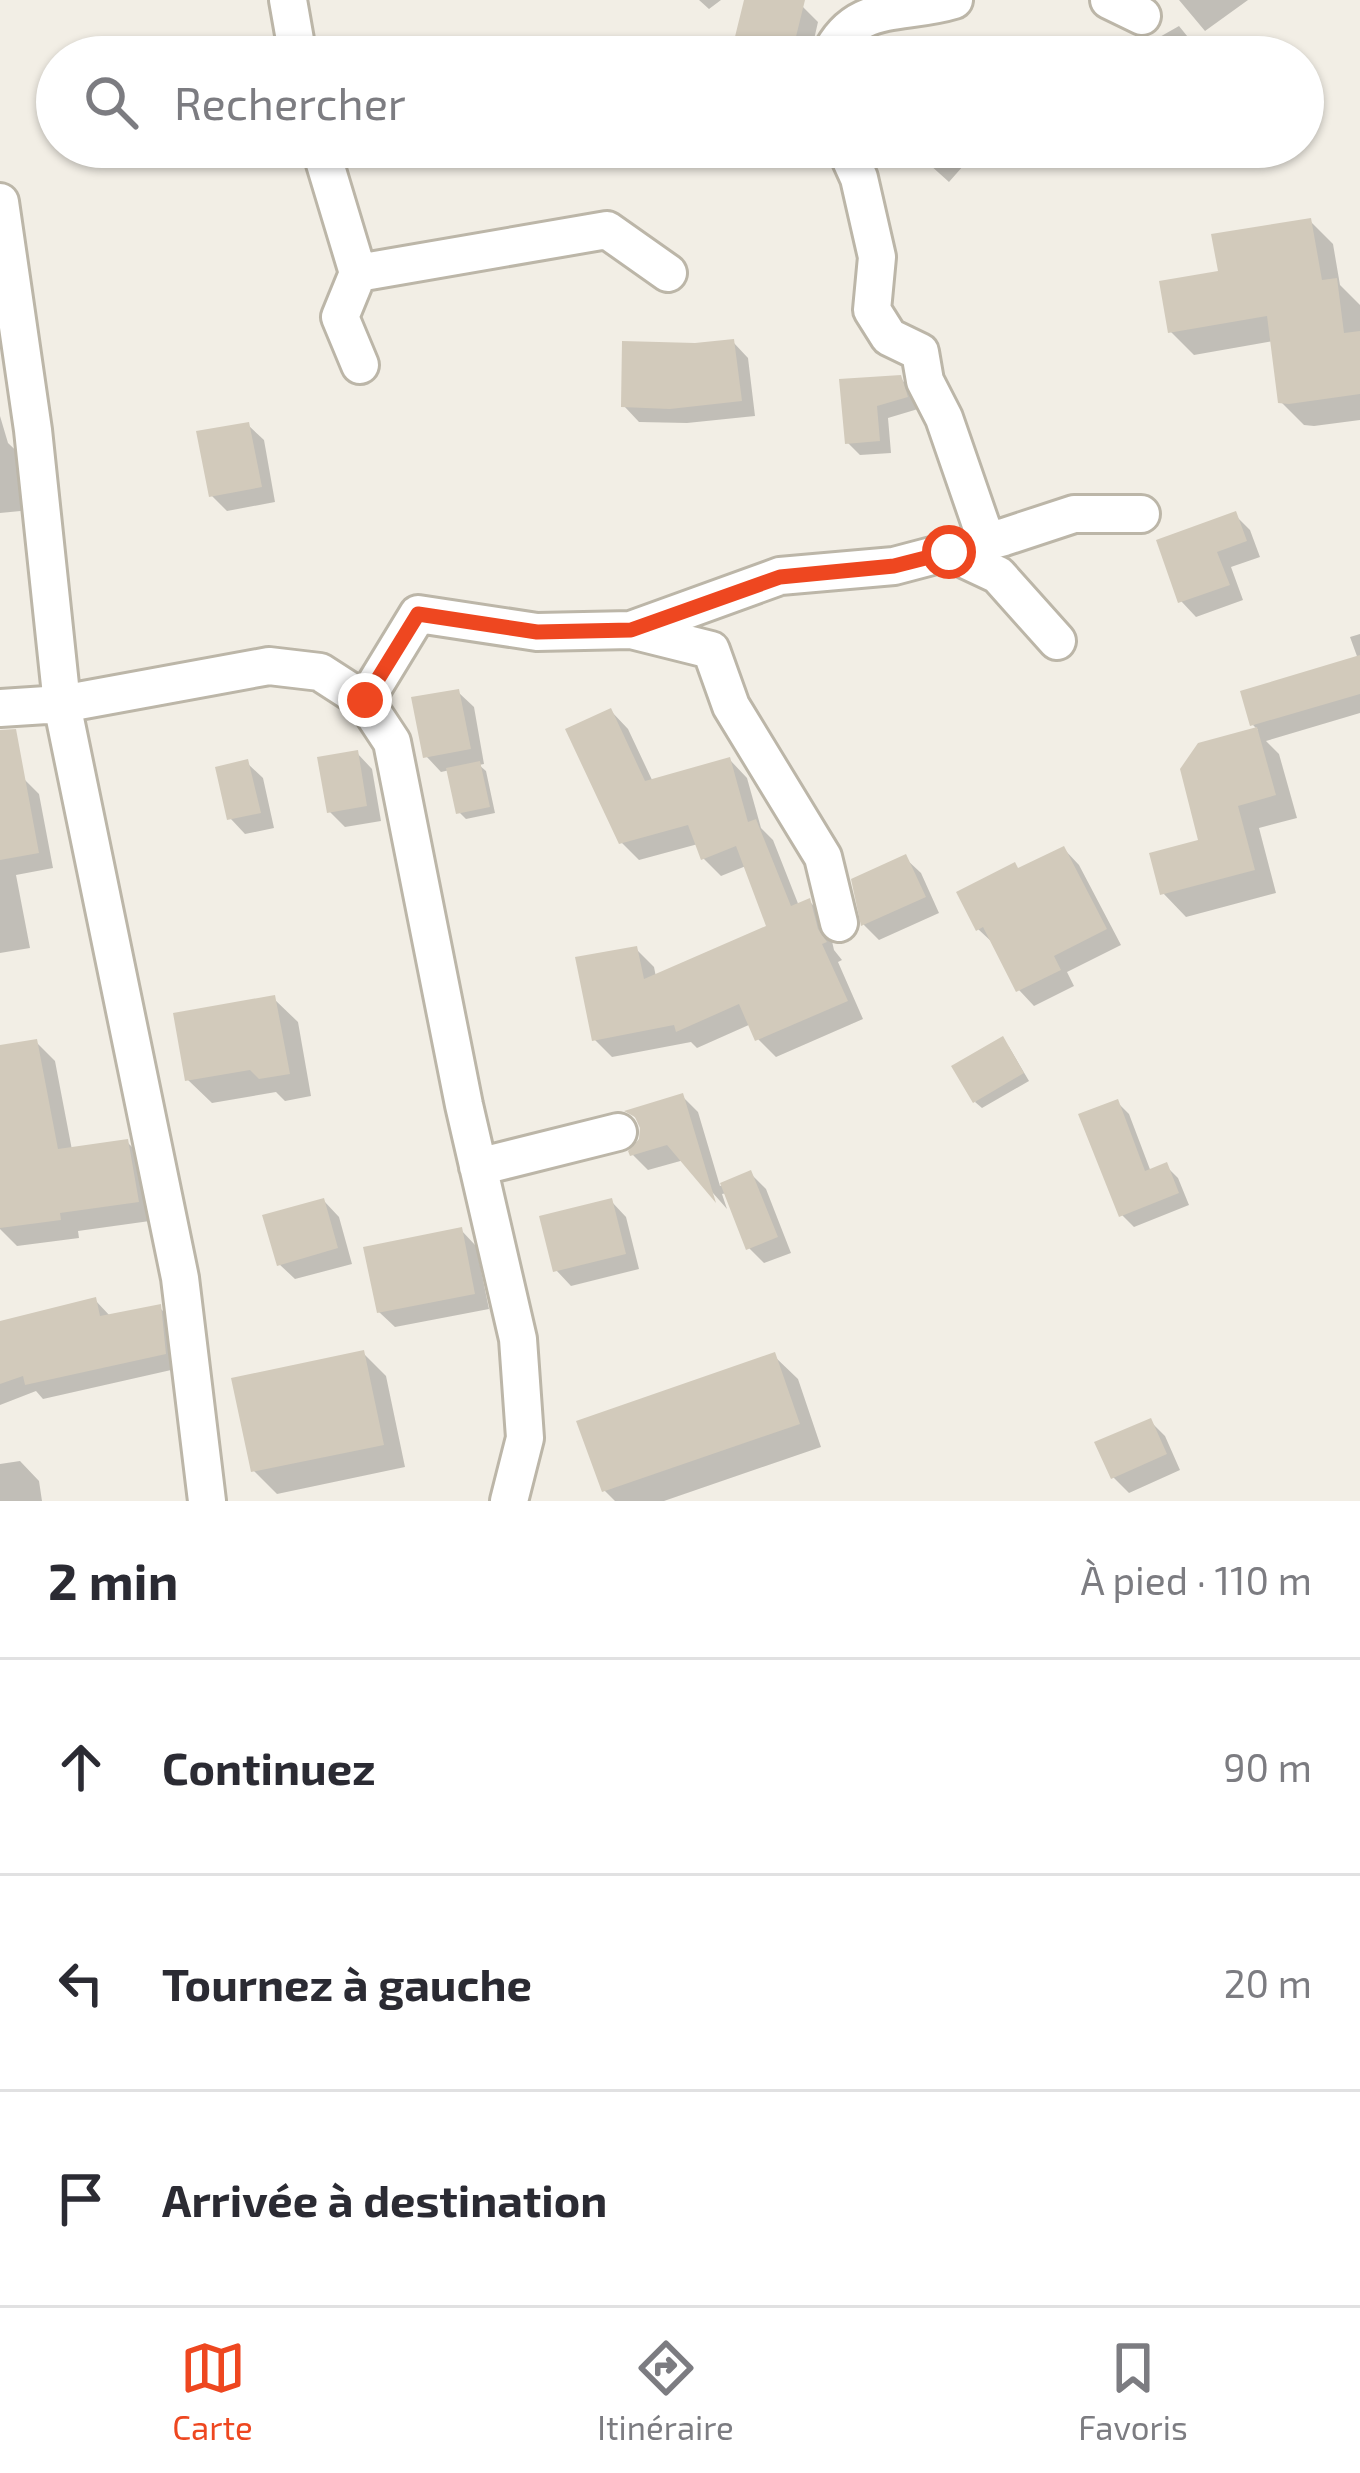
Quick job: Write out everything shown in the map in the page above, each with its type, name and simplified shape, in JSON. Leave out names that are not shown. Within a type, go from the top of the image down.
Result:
[{"type":"street","points":[[288,0],[294,36]]},
{"type":"street","points":[[838,36],[865,15],[923,9],[955,0]]},
{"type":"street","points":[[1109,0],[1142,16]]},
{"type":"street","points":[[326,168],[358,273],[340,316],[360,364]]},
{"type":"street","points":[[854,168],[877,257],[872,310],[890,337],[920,352],[925,381],[944,418],[981,525],[966,547]]},
{"type":"street","points":[[0,202],[33,430],[62,704],[180,1278],[207,1501]]},
{"type":"street","points":[[358,273],[607,230],[668,273]]},
{"type":"street","points":[[631,630],[780,577],[894,566],[1074,514],[1142,514]]},
{"type":"street","points":[[966,547],[1057,641]]},
{"type":"street","points":[[365,700],[418,614],[537,632],[631,630],[711,650],[731,706],[824,857],[839,923]]},
{"type":"street","points":[[0,708],[62,704],[269,666],[320,672],[365,700],[392,742],[518,1340],[525,1438],[509,1501]]},
{"type":"street","points":[[478,1167],[617,1132]]},
{"type":"building","points":[[744,0],[805,0],[796,36],[735,36]]},
{"type":"building","points":[[1311,218],[1322,280],[1337,278],[1344,333],[1360,331],[1360,394],[1278,403],[1267,316],[1168,333],[1159,281],[1218,271],[1211,234]]},
{"type":"building","points":[[734,339],[742,401],[670,409],[621,407],[622,341]]},
{"type":"building","points":[[901,375],[908,397],[877,406],[880,441],[845,444],[839,379]]},
{"type":"building","points":[[249,422],[262,487],[209,497],[196,431]]},
{"type":"building","points":[[1236,511],[1247,541],[1217,552],[1230,585],[1178,603],[1156,540]]},
{"type":"building","points":[[1360,655],[1360,694],[1250,726],[1240,691]]},
{"type":"building","points":[[459,689],[471,749],[423,758],[411,697]]},
{"type":"building","points":[[611,708],[645,781],[730,757],[748,822],[756,819],[791,906],[810,898],[818,929],[827,942],[822,944],[848,1001],[755,1041],[739,1004],[676,1032],[674,1025],[592,1041],[575,957],[637,946],[644,979],[766,926],[736,846],[701,860],[688,825],[619,844],[565,729]]},
{"type":"building","points":[[1257,727],[1276,795],[1238,806],[1255,870],[1160,895],[1149,853],[1198,840],[1180,769],[1198,743]]},
{"type":"building","points":[[16,729],[39,853],[0,860],[0,730]]},
{"type":"building","points":[[358,750],[367,806],[327,813],[317,757]]},
{"type":"building","points":[[248,759],[261,813],[227,820],[215,767]]},
{"type":"building","points":[[480,761],[490,807],[456,814],[446,768]]},
{"type":"building","points":[[1064,846],[1107,929],[1054,956],[1061,970],[1016,992],[983,927],[976,931],[956,892],[1015,862],[1018,868]]},
{"type":"building","points":[[906,854],[926,897],[861,926],[851,879]]},
{"type":"building","points":[[275,995],[290,1074],[259,1079],[250,1070],[185,1081],[173,1013]]},
{"type":"building","points":[[1003,1036],[1024,1073],[973,1103],[951,1066]]},
{"type":"building","points":[[37,1039],[58,1149],[128,1139],[139,1202],[60,1213],[61,1220],[0,1228],[0,1045]]},
{"type":"building","points":[[683,1093],[716,1203],[667,1145],[630,1156],[628,1151],[639,1139],[640,1128],[635,1117],[624,1111]]},
{"type":"building","points":[[1118,1099],[1145,1171],[1167,1162],[1179,1193],[1119,1217],[1078,1114]]},
{"type":"building","points":[[751,1170],[778,1237],[746,1250],[720,1183]]},
{"type":"building","points":[[324,1198],[338,1248],[277,1266],[262,1215]]},
{"type":"building","points":[[612,1198],[626,1254],[553,1272],[539,1216]]},
{"type":"building","points":[[462,1227],[475,1294],[377,1313],[363,1247]]},
{"type":"building","points":[[96,1297],[100,1316],[161,1304],[166,1354],[25,1385],[23,1376],[0,1384],[0,1321]]},
{"type":"building","points":[[364,1350],[384,1445],[251,1472],[231,1378]]},
{"type":"building","points":[[775,1352],[800,1424],[602,1492],[576,1421]]},
{"type":"building","points":[[1151,1418],[1167,1454],[1111,1479],[1094,1442]]},
{"type":"route","points":[[365,700],[418,614],[537,632],[631,630],[780,577],[894,566],[949,552]]}]
